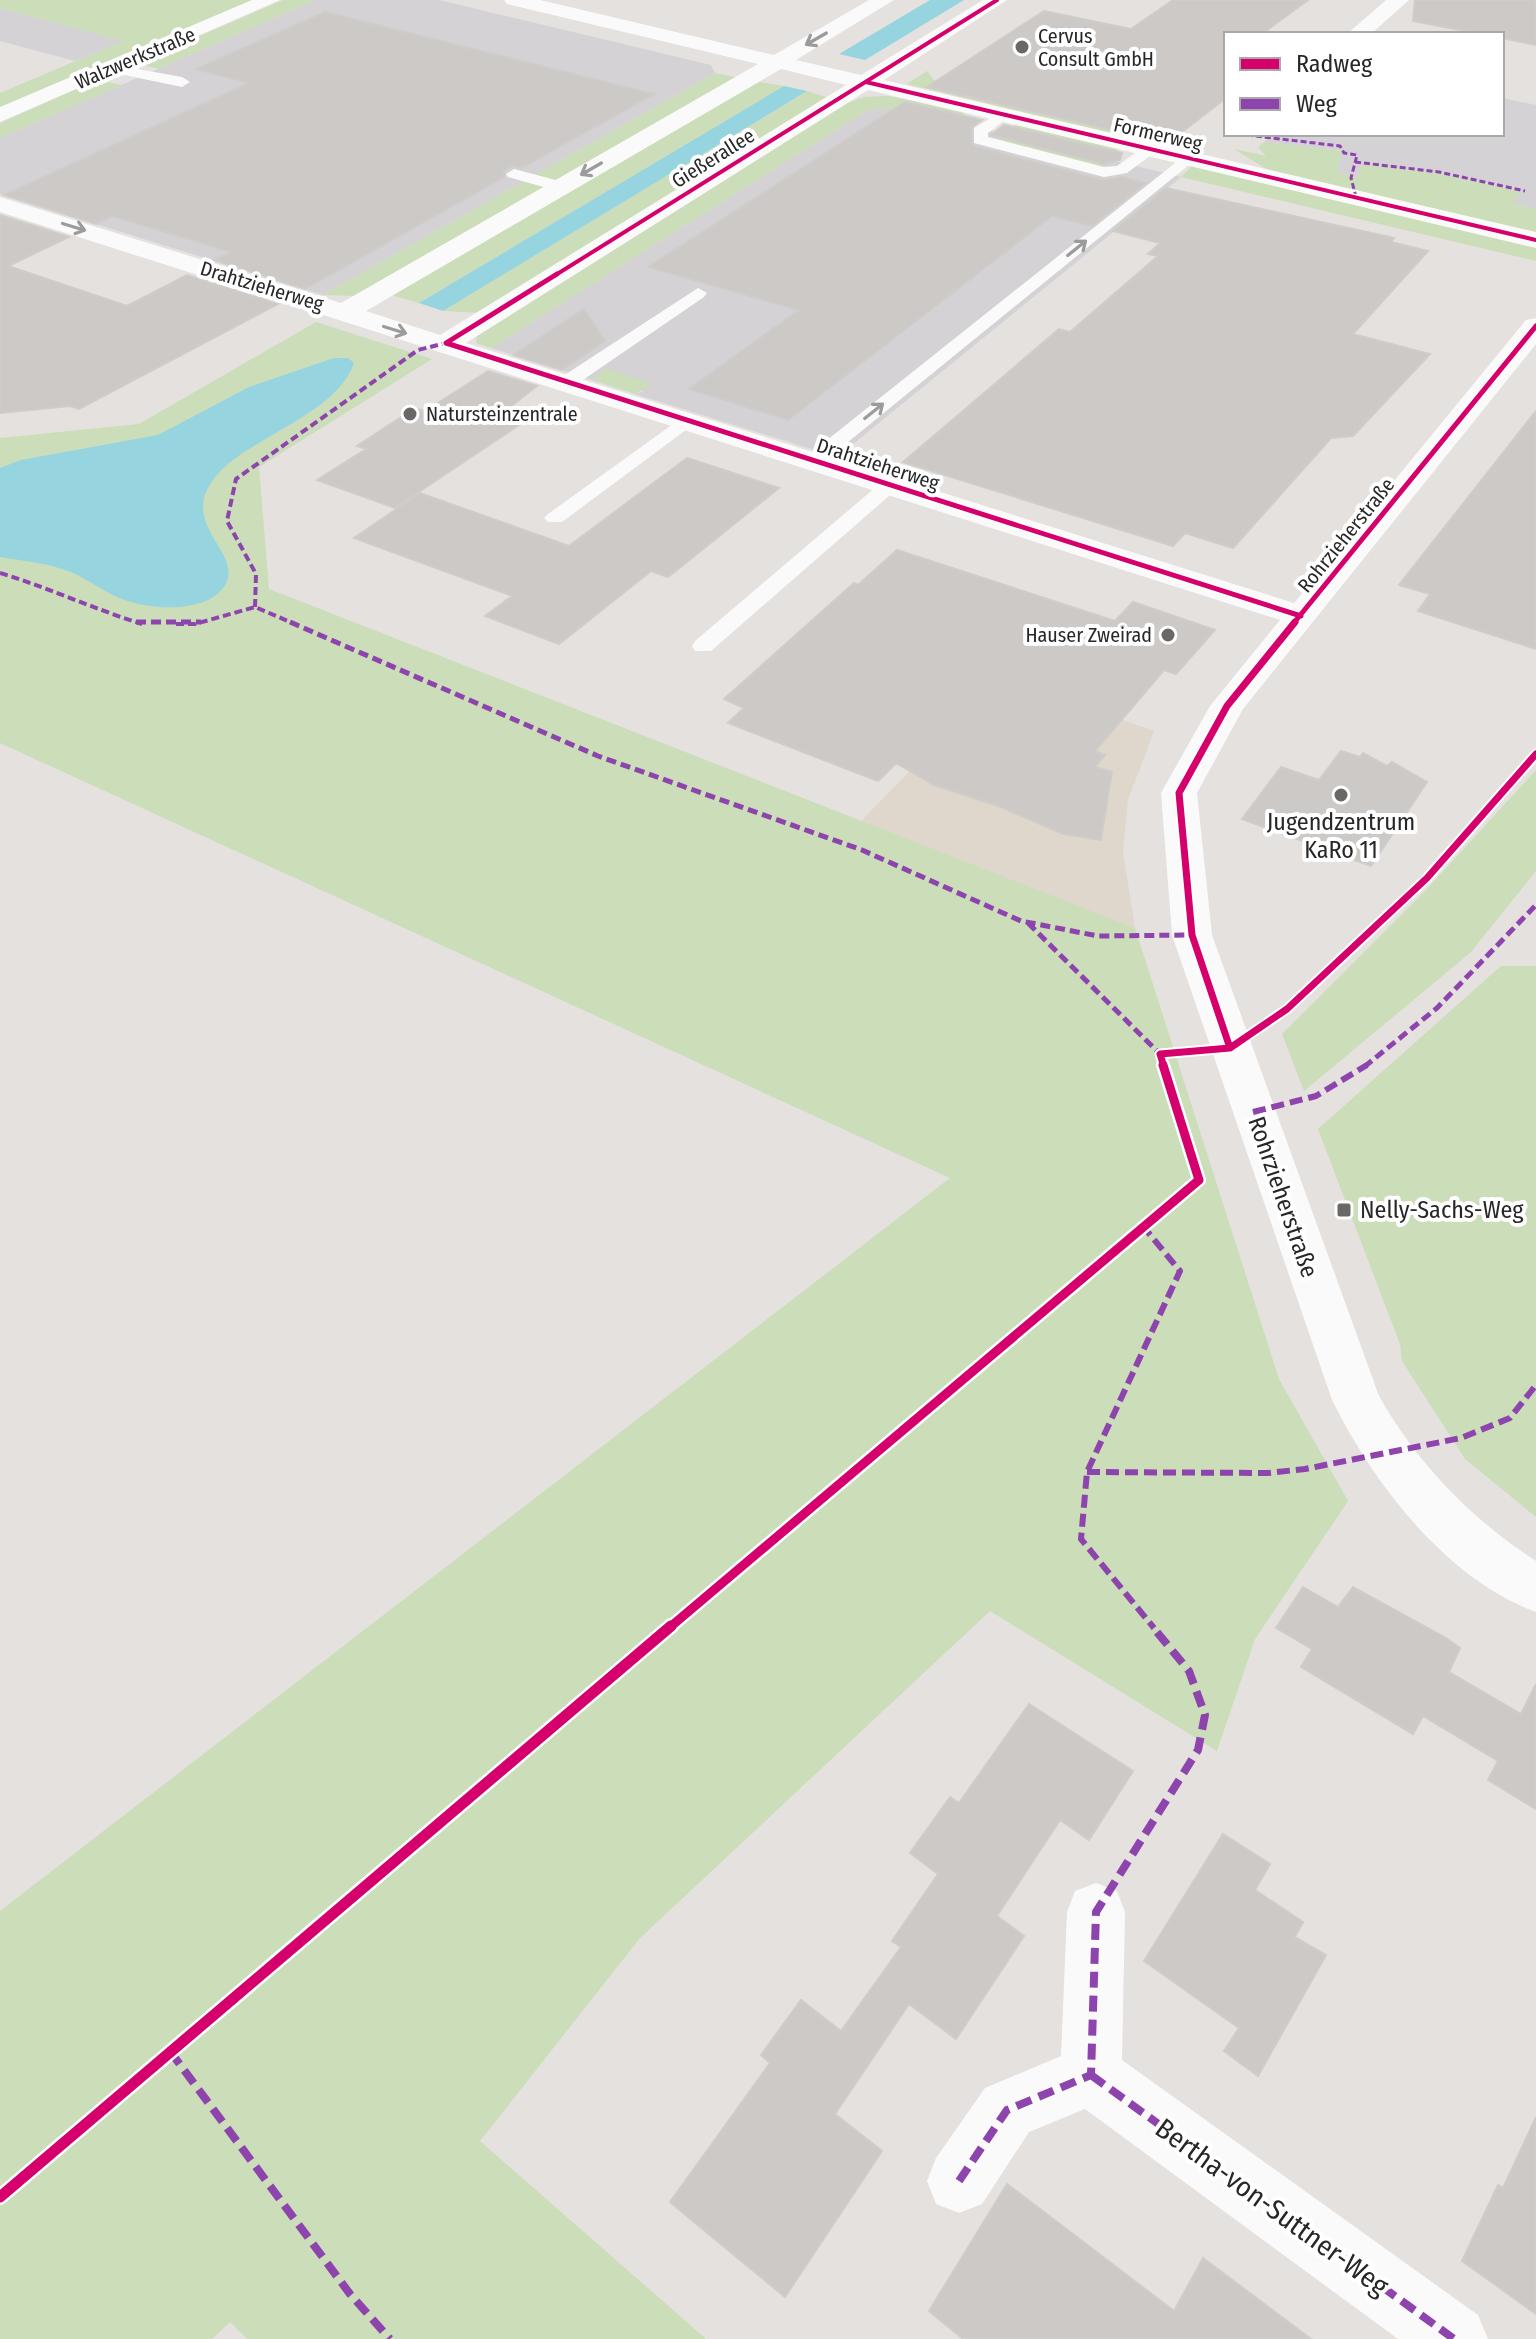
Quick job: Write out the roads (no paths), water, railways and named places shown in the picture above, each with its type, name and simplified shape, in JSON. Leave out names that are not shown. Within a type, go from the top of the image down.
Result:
[{"type":"street","name":"Walzwerkstraße","points":[[0,115],[270,0]]},
{"type":"street","name":"Formerweg","points":[[514,0],[1536,240]]},
{"type":"street","points":[[346,312],[884,0]]},
{"type":"street","name":"Gießerallee","points":[[446,343],[997,0]]},
{"type":"street","points":[[1360,32],[1399,0]]},
{"type":"street","points":[[1195,159],[1232,136]]},
{"type":"street","name":"Drahtzieherweg","points":[[0,204],[1301,616]]},
{"type":"street","name":"Rohrzieherstraße","points":[[1536,326],[1227,706],[1179,793],[1192,935],[1340,1357],[1370,1427],[1412,1489],[1442,1519],[1536,1589]]},
{"type":"street","points":[[959,2181],[1007,2110],[1091,2075],[1096,1912]]},
{"type":"street","name":"Bertha-von-Suttner-Weg","points":[[1091,2075],[1454,2339]]},
{"type":"lane","points":[[110,68],[182,82]]},
{"type":"lane","points":[[1004,115],[980,131],[980,140],[1000,148],[1104,172],[1121,170],[1151,149]]},
{"type":"lane","points":[[814,460],[1195,159]]},
{"type":"lane","points":[[514,174],[561,187]]},
{"type":"lane","points":[[567,382],[698,293]]},
{"type":"lane","points":[[555,518],[687,420]]},
{"type":"lane","points":[[703,646],[890,485]]},
{"type":"water","points":[[930,0],[964,0],[865,60],[839,54]]},
{"type":"water","points":[[784,86],[807,91],[443,311],[419,303]]},
{"type":"water","points":[[334,358],[348,358],[354,363],[333,394],[298,420],[243,453],[211,483],[204,501],[204,517],[225,557],[228,570],[226,583],[208,600],[180,607],[150,606],[118,597],[62,569],[0,557],[0,468],[21,460],[158,435],[249,387]]},
{"type":"place","name":"Cervus Consult GmbH","points":[[1022,47]]},
{"type":"place","name":"Natursteinzentrale","points":[[410,414]]},
{"type":"place","name":"Hauser Zweirad","points":[[1168,635]]},
{"type":"place","name":"Jugendzentrum KaRo 11","points":[[1341,795]]},
{"type":"place","name":"Nelly-Sachs-Weg","points":[[1344,1210]]}]
